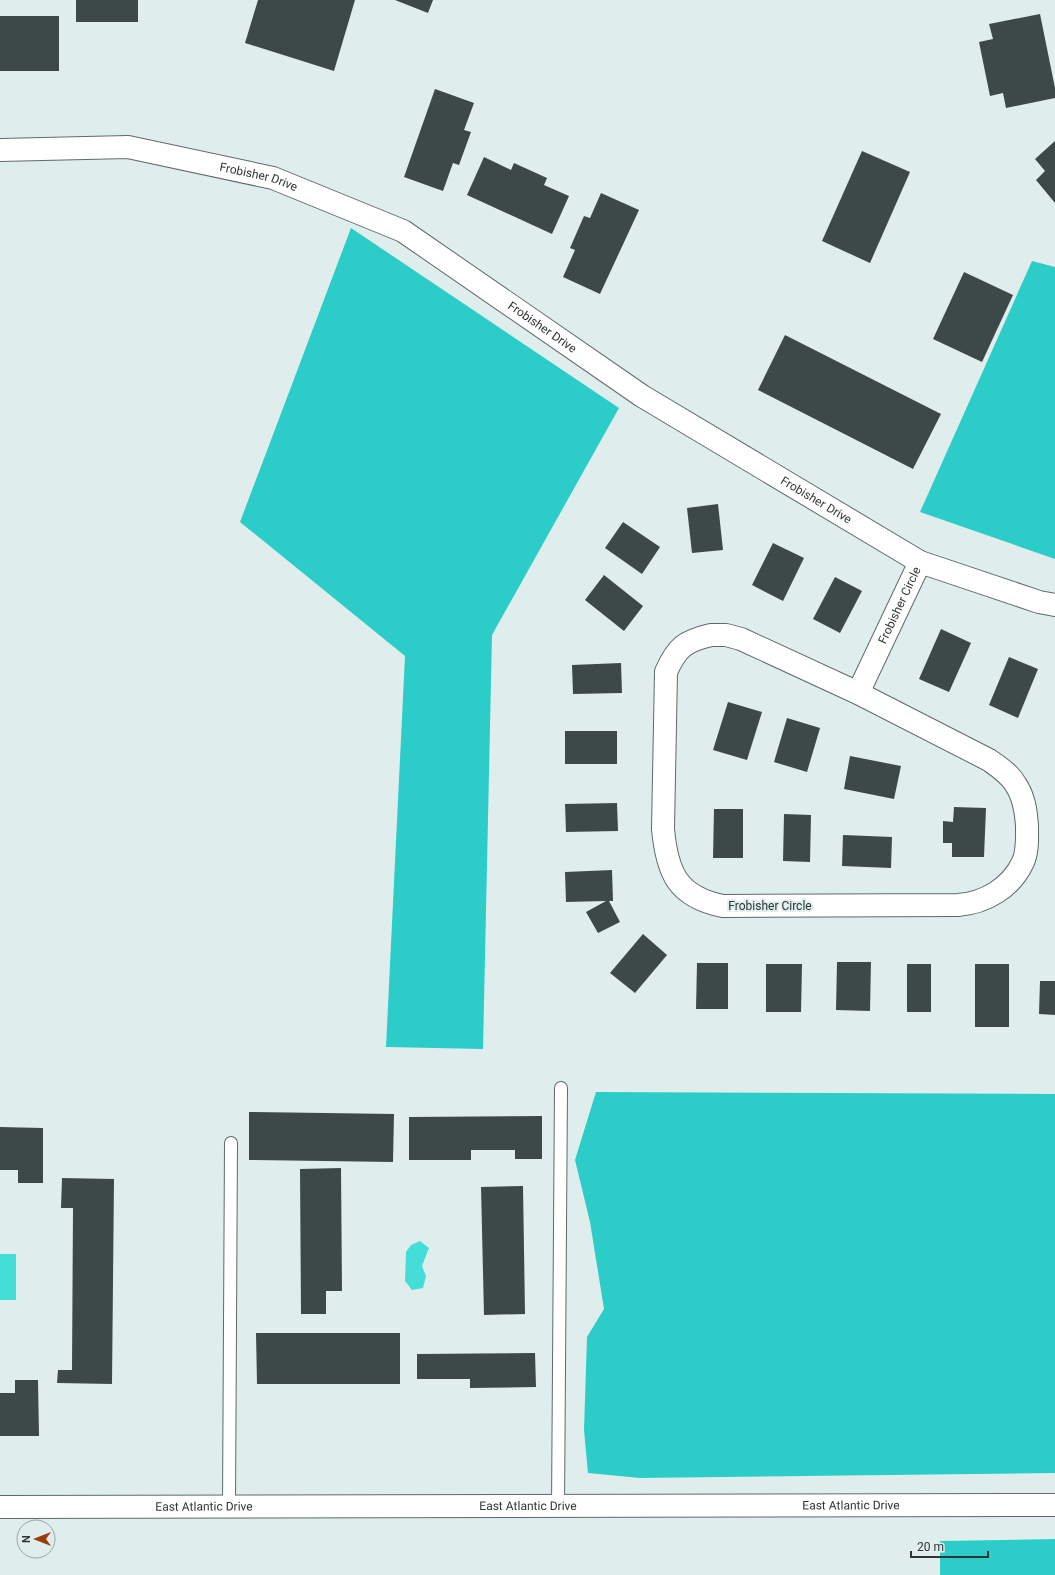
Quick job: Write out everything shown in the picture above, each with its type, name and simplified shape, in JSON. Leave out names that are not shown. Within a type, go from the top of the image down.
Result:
[{"type":"street","name":"Frobisher Drive","points":[[0,150],[128,147],[273,178],[403,231],[642,396],[920,562],[1039,602],[1055,605]]},
{"type":"street","name":"Frobisher Circle","points":[[858,693],[920,562]]},
{"type":"street","name":"Frobisher Circle","points":[[726,635],[741,639],[858,693],[989,760],[1003,770],[1015,783],[1024,800],[1027,840],[1024,861],[1013,877],[1000,890],[985,900],[958,906],[723,906],[706,903],[684,888],[672,874],[665,854],[663,829],[666,672],[678,649],[685,643],[700,638],[726,635]]},
{"type":"street","name":"East Atlantic Drive","points":[[0,1507],[1055,1505]]},
{"type":"lane","points":[[558,1507],[562,1088]]},
{"type":"lane","points":[[229,1506],[230,1143]]},
{"type":"shaded area","points":[[351,228],[619,408],[492,635],[483,1049],[386,1047],[405,656],[240,522]]},
{"type":"shaded area","points":[[1032,261],[1055,267],[1055,559],[920,512]]},
{"type":"shaded area","points":[[596,1092],[1055,1094],[1055,1473],[640,1478],[588,1473],[584,1430],[587,1337],[604,1309],[590,1222],[575,1160]]},
{"type":"shaded area","points":[[420,1241],[429,1248],[422,1266],[426,1276],[423,1288],[412,1290],[405,1281],[406,1252],[411,1245]]},
{"type":"shaded area","points":[[0,1254],[16,1254],[16,1300],[0,1300]]},
{"type":"shaded area","points":[[1055,1539],[1055,1575],[940,1575],[940,1541]]},
{"type":"building","points":[[76,0],[138,0],[138,22],[76,22]]},
{"type":"building","points":[[258,0],[355,0],[334,71],[245,43]]},
{"type":"building","points":[[395,0],[433,0],[428,13]]},
{"type":"building","points":[[1040,14],[1055,88],[1055,98],[1006,108],[1003,93],[990,96],[979,42],[993,39],[989,24]]},
{"type":"building","points":[[0,16],[59,16],[59,71],[0,71]]},
{"type":"building","points":[[435,89],[474,103],[464,130],[471,132],[459,165],[453,163],[443,191],[404,177]]},
{"type":"building","points":[[1055,141],[1055,203],[1036,180],[1045,171],[1035,159]]},
{"type":"building","points":[[862,151],[910,172],[870,263],[822,241]]},
{"type":"building","points":[[484,157],[511,170],[514,163],[547,178],[544,185],[569,196],[552,234],[467,195]]},
{"type":"building","points":[[601,193],[639,210],[600,294],[563,277],[575,250],[570,248],[584,216],[590,218]]},
{"type":"building","points":[[964,272],[1013,295],[982,362],[933,339]]},
{"type":"building","points":[[785,335],[941,414],[913,469],[758,390]]},
{"type":"building","points":[[718,504],[723,550],[692,553],[687,508]]},
{"type":"building","points":[[623,522],[660,547],[642,574],[605,548]]},
{"type":"building","points":[[773,543],[804,558],[783,601],[752,585]]},
{"type":"building","points":[[604,575],[643,606],[624,631],[585,600]]},
{"type":"building","points":[[835,577],[862,591],[840,633],[813,619]]},
{"type":"building","points":[[941,629],[971,643],[949,692],[919,679]]},
{"type":"building","points":[[1009,657],[1038,669],[1018,718],[989,705]]},
{"type":"building","points":[[621,663],[622,693],[573,694],[572,665]]},
{"type":"building","points":[[728,702],[762,712],[747,760],[713,750]]},
{"type":"building","points":[[787,718],[820,728],[807,772],[774,762]]},
{"type":"building","points":[[565,731],[617,731],[617,764],[565,764]]},
{"type":"building","points":[[850,756],[901,766],[894,799],[844,789]]},
{"type":"building","points":[[617,803],[618,831],[566,832],[565,804]]},
{"type":"building","points":[[954,807],[986,808],[984,857],[952,857],[952,843],[943,843],[943,821],[953,822]]},
{"type":"building","points":[[714,809],[743,809],[743,858],[713,858]]},
{"type":"building","points":[[784,814],[811,815],[810,862],[783,861]]},
{"type":"building","points":[[843,835],[892,837],[891,868],[842,866]]},
{"type":"building","points":[[612,870],[613,901],[609,901],[620,922],[598,933],[586,912],[606,901],[566,902],[565,872]]},
{"type":"building","points":[[643,934],[667,955],[635,993],[610,973]]},
{"type":"building","points":[[837,962],[871,962],[870,1011],[836,1010]]},
{"type":"building","points":[[697,963],[728,963],[728,1009],[696,1009]]},
{"type":"building","points":[[766,964],[802,964],[801,1012],[766,1012]]},
{"type":"building","points":[[907,964],[931,964],[931,1012],[907,1012]]},
{"type":"building","points":[[975,964],[1009,964],[1009,1027],[975,1027]]},
{"type":"building","points":[[1040,981],[1055,981],[1055,1015],[1039,1014]]},
{"type":"building","points":[[249,1112],[394,1114],[393,1162],[249,1160]]},
{"type":"building","points":[[542,1116],[542,1159],[515,1159],[515,1150],[471,1150],[471,1160],[409,1160],[409,1117]]},
{"type":"building","points":[[0,1127],[43,1128],[43,1183],[18,1183],[18,1170],[0,1170]]},
{"type":"building","points":[[341,1168],[342,1291],[326,1291],[326,1314],[301,1314],[300,1169]]},
{"type":"building","points":[[62,1178],[114,1179],[112,1384],[57,1383],[58,1370],[72,1370],[73,1208],[61,1208]]},
{"type":"building","points":[[523,1186],[525,1314],[484,1315],[481,1187]]},
{"type":"building","points":[[256,1333],[400,1333],[400,1384],[257,1384]]},
{"type":"building","points":[[535,1353],[536,1387],[470,1388],[470,1379],[417,1379],[417,1354]]},
{"type":"building","points":[[15,1380],[38,1380],[39,1436],[0,1436],[0,1393],[15,1393]]}]
